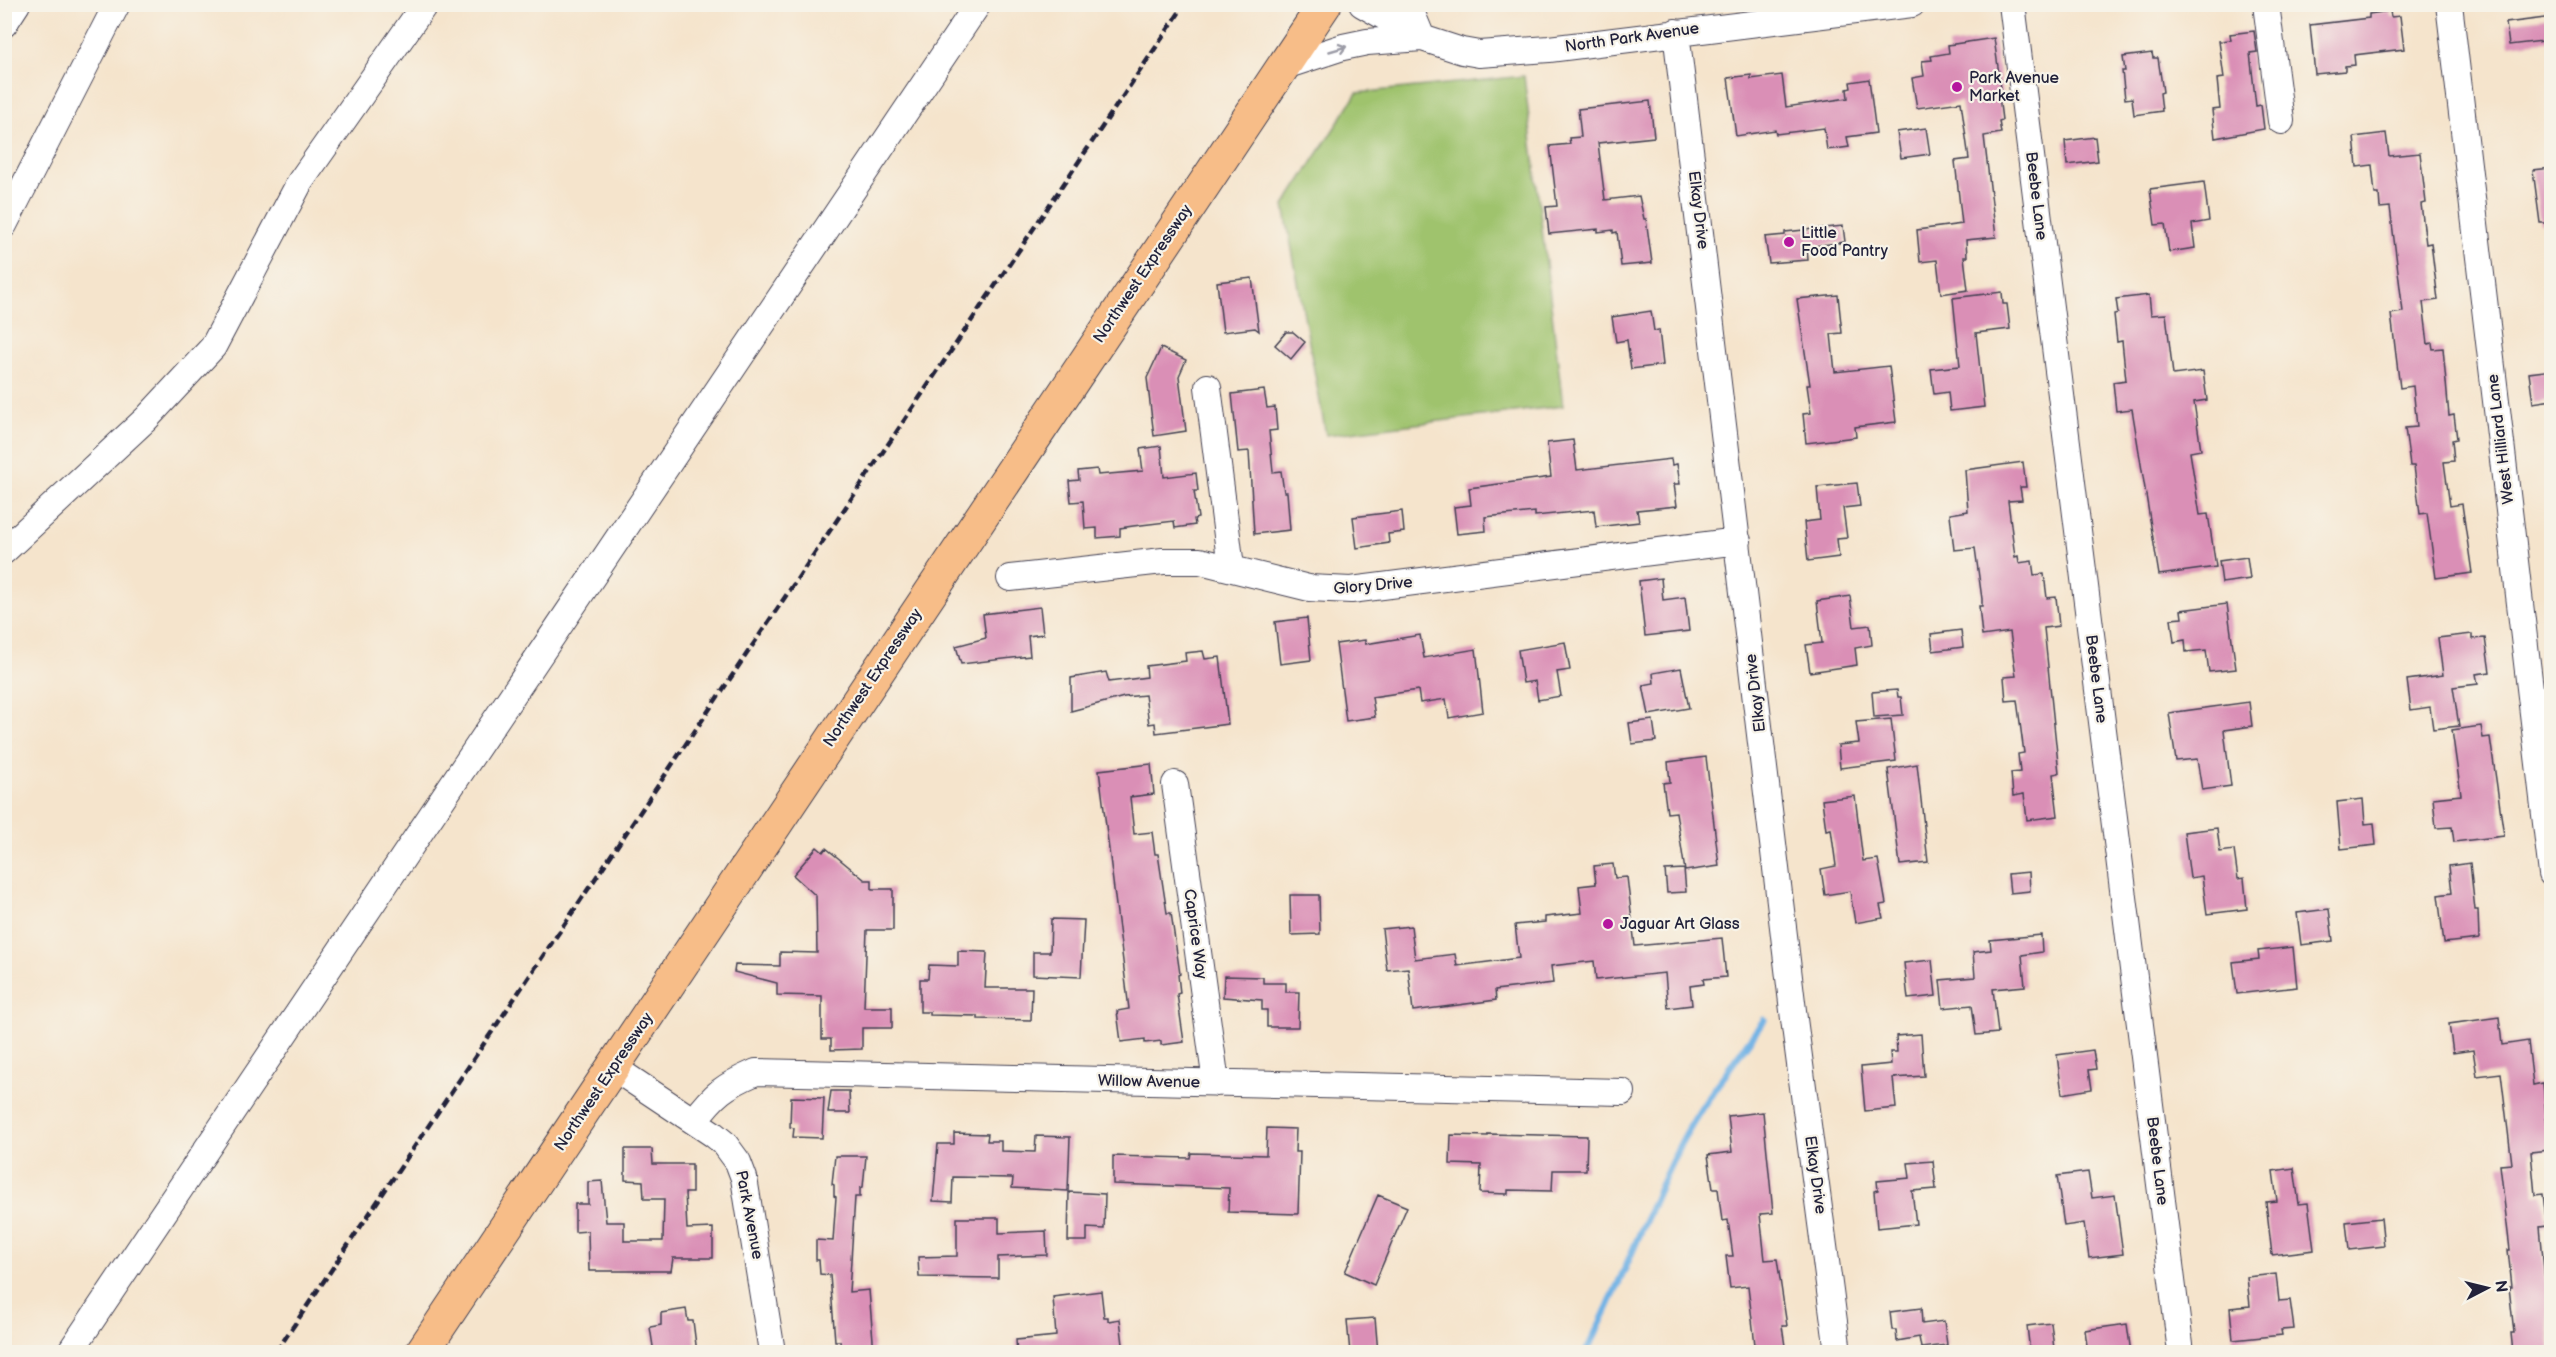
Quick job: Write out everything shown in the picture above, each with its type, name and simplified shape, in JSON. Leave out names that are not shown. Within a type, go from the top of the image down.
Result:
[{"type":"main road","name":"Northwest Expressway","points":[[422,1353],[1325,4]]},
{"type":"street","points":[[4,24],[17,4]]},
{"type":"street","points":[[4,225],[117,4]]},
{"type":"street","points":[[4,550],[147,419],[213,347],[300,182],[425,4]]},
{"type":"street","points":[[70,1353],[978,4]]},
{"type":"street","name":"North Park Avenue","points":[[1362,4],[1422,38],[1479,54],[1549,50],[1819,9],[1912,4]]},
{"type":"street","points":[[1282,68],[1343,47],[1367,42],[1422,38],[1408,4]]},
{"type":"street","name":"Beebe Lane","points":[[2012,4],[2181,1353]]},
{"type":"street","points":[[2266,4],[2281,121]]},
{"type":"street","name":"West Hilliard Lane","points":[[2449,4],[2552,874]]},
{"type":"street","name":"Elkay Drive","points":[[1676,32],[1794,1019],[1838,1353]]},
{"type":"street","points":[[1208,387],[1231,567]]},
{"type":"street","name":"Glory Drive","points":[[1010,578],[1163,561],[1200,561],[1308,588],[1351,590],[1738,542]]},
{"type":"street","name":"Caprice Way","points":[[1175,784],[1216,1083]]},
{"type":"street","name":"Park Avenue","points":[[614,1068],[724,1143],[738,1162],[744,1178],[772,1353]]},
{"type":"street","name":"Willow Avenue","points":[[694,1121],[714,1095],[732,1082],[756,1072],[1622,1092]]},
{"type":"green space","points":[[1524,76],[1563,406],[1326,435],[1284,206],[1357,93]]},
{"type":"building","points":[[2390,11],[2391,17],[2400,16],[2404,49],[2354,55],[2355,65],[2345,66],[2345,71],[2315,74],[2310,25],[2369,18],[2369,14]]},
{"type":"building","points":[[2552,17],[2552,40],[2509,45],[2506,23]]},
{"type":"building","points":[[2254,31],[2257,52],[2250,53],[2256,106],[2261,105],[2264,129],[2215,138],[2212,110],[2220,109],[2217,79],[2224,78],[2219,41],[2231,40],[2230,34]]},
{"type":"building","points":[[1994,38],[2002,96],[1999,96],[2001,133],[1984,136],[1996,237],[1966,240],[1967,257],[1964,257],[1968,290],[1941,294],[1937,260],[1920,262],[1917,230],[1962,224],[1955,161],[1969,159],[1961,102],[1917,108],[1912,78],[1924,76],[1922,61],[1932,60],[1931,56],[1949,53],[1948,45]]},
{"type":"building","points":[[2152,53],[2153,58],[2158,58],[2163,92],[2160,93],[2162,111],[2134,115],[2132,98],[2125,99],[2123,57]]},
{"type":"building","points":[[1751,75],[1751,79],[1782,75],[1786,107],[1848,98],[1847,89],[1851,88],[1850,82],[1869,79],[1876,133],[1847,137],[1849,147],[1827,150],[1824,128],[1776,134],[1775,130],[1736,136],[1728,78]]},
{"type":"building","points":[[1650,101],[1654,137],[1598,143],[1605,200],[1639,196],[1644,219],[1646,219],[1652,263],[1621,266],[1617,232],[1613,233],[1613,230],[1598,232],[1598,229],[1549,234],[1546,207],[1557,206],[1550,146],[1570,144],[1569,138],[1581,137],[1578,109]]},
{"type":"building","points":[[1926,128],[1930,154],[1901,158],[1897,132]]},
{"type":"building","points":[[2386,133],[2389,156],[2420,153],[2426,203],[2421,204],[2426,244],[2431,243],[2438,300],[2423,302],[2428,344],[2432,343],[2433,349],[2443,348],[2449,416],[2454,415],[2457,439],[2452,440],[2454,461],[2444,462],[2450,506],[2462,504],[2472,573],[2436,578],[2427,513],[2420,514],[2414,466],[2410,466],[2405,428],[2417,427],[2413,386],[2400,388],[2391,314],[2403,312],[2390,207],[2380,208],[2379,194],[2375,194],[2372,165],[2357,167],[2354,137]]},
{"type":"building","points":[[2095,137],[2098,161],[2067,165],[2065,141]]},
{"type":"building","points":[[2552,168],[2552,223],[2540,223],[2533,170]]},
{"type":"building","points":[[2204,182],[2209,221],[2192,224],[2195,248],[2169,252],[2165,224],[2155,225],[2150,189]]},
{"type":"building","name":"Little Food Pantry","points":[[1843,226],[1845,242],[1807,247],[1808,260],[1769,263],[1765,237],[1785,235],[1785,232]]},
{"type":"building","points":[[1252,278],[1259,331],[1255,328],[1223,332],[1217,282]]},
{"type":"building","points":[[2002,292],[2003,304],[2007,304],[2010,329],[1976,333],[1984,407],[1950,411],[1948,392],[1934,394],[1931,369],[1960,366],[1953,298]]},
{"type":"building","points":[[1838,295],[1842,333],[1831,334],[1835,372],[1889,366],[1896,422],[1855,427],[1856,437],[1806,443],[1803,414],[1811,413],[1807,385],[1810,385],[1797,299]]},
{"type":"building","points":[[2149,295],[2151,315],[2166,314],[2173,375],[2203,371],[2207,400],[2194,402],[2201,450],[2190,452],[2200,515],[2208,514],[2216,567],[2159,575],[2132,409],[2116,411],[2113,382],[2126,380],[2122,341],[2117,342],[2114,314],[2118,313],[2116,299]]},
{"type":"building","points":[[1651,311],[1654,331],[1659,330],[1663,365],[1631,369],[1627,340],[1616,342],[1612,317]]},
{"type":"building","points":[[1286,332],[1293,332],[1305,342],[1291,359],[1275,345]]},
{"type":"building","points":[[1161,348],[1186,360],[1179,376],[1186,431],[1154,436],[1147,378]]},
{"type":"building","points":[[2552,370],[2552,400],[2533,403],[2529,373]]},
{"type":"building","points":[[1264,390],[1267,408],[1275,407],[1277,430],[1269,431],[1273,472],[1281,471],[1284,492],[1287,492],[1290,530],[1254,534],[1249,451],[1238,452],[1232,394]]},
{"type":"building","points":[[1573,440],[1577,470],[1671,459],[1672,465],[1677,464],[1680,484],[1674,484],[1677,506],[1637,510],[1639,522],[1596,527],[1594,510],[1535,516],[1535,512],[1485,517],[1486,531],[1457,534],[1454,507],[1471,505],[1469,488],[1551,477],[1547,443]]},
{"type":"building","points":[[1161,446],[1164,477],[1196,473],[1198,491],[1194,491],[1198,518],[1194,519],[1195,525],[1175,528],[1174,521],[1133,526],[1120,528],[1120,536],[1097,538],[1097,528],[1085,529],[1083,501],[1071,502],[1069,481],[1079,480],[1078,471],[1097,469],[1098,475],[1143,471],[1140,449]]},
{"type":"building","points":[[2023,462],[2026,487],[2020,487],[2022,500],[2008,501],[2015,557],[2018,556],[2019,563],[2032,561],[2034,575],[2044,574],[2047,598],[2056,597],[2059,626],[2044,628],[2059,773],[2053,774],[2058,816],[2027,820],[2024,794],[2013,796],[2011,773],[2020,772],[2018,754],[2024,753],[2017,700],[2006,701],[2004,677],[2016,676],[2010,632],[1982,636],[1979,606],[1982,606],[1982,599],[1975,548],[1954,550],[1950,514],[1968,511],[1965,470]]},
{"type":"building","points":[[1857,483],[1860,506],[1843,508],[1847,538],[1837,539],[1839,557],[1808,561],[1804,522],[1820,520],[1817,487]]},
{"type":"building","points":[[1402,511],[1404,532],[1388,534],[1389,543],[1357,548],[1353,517]]},
{"type":"building","points":[[2247,557],[2250,579],[2222,583],[2219,561]]},
{"type":"building","points":[[1661,578],[1663,600],[1685,597],[1689,631],[1645,636],[1639,581]]},
{"type":"building","points":[[1850,596],[1854,627],[1870,625],[1872,645],[1855,648],[1857,665],[1810,672],[1806,645],[1822,643],[1817,601]]},
{"type":"building","points":[[2227,604],[2236,669],[2209,672],[2206,650],[2186,652],[2185,640],[2174,642],[2171,619],[2182,618],[2181,610]]},
{"type":"building","points":[[1040,607],[1043,634],[1028,636],[1030,656],[961,664],[956,646],[986,638],[983,614]]},
{"type":"building","points":[[1307,618],[1311,660],[1280,664],[1275,622]]},
{"type":"building","points":[[1961,630],[1963,647],[1933,651],[1931,634]]},
{"type":"building","points":[[2472,634],[2472,639],[2485,638],[2490,672],[2476,674],[2478,684],[2453,687],[2459,726],[2433,729],[2430,707],[2411,710],[2407,680],[2443,675],[2438,638]]},
{"type":"building","points":[[1420,635],[1424,658],[1476,649],[1483,712],[1449,718],[1446,699],[1420,703],[1418,690],[1372,697],[1375,717],[1346,721],[1336,644],[1365,640],[1365,644]]},
{"type":"building","points":[[1565,642],[1570,670],[1557,672],[1561,696],[1538,700],[1535,681],[1523,683],[1518,650]]},
{"type":"building","points":[[1203,651],[1205,659],[1220,657],[1228,724],[1156,733],[1155,723],[1149,724],[1145,695],[1124,697],[1071,711],[1071,678],[1106,672],[1109,682],[1147,677],[1146,666],[1186,661],[1185,653]]},
{"type":"building","points":[[1681,668],[1689,708],[1649,715],[1643,685],[1654,683],[1653,673]]},
{"type":"building","points":[[1897,690],[1898,697],[1901,697],[1903,715],[1874,717],[1872,692]]},
{"type":"building","points":[[2249,702],[2252,726],[2224,730],[2231,786],[2202,790],[2197,759],[2176,761],[2169,713]]},
{"type":"building","points":[[1891,719],[1896,761],[1840,768],[1838,745],[1859,743],[1856,722]]},
{"type":"building","points":[[1653,720],[1656,741],[1632,744],[1629,723]]},
{"type":"building","points":[[2481,726],[2483,738],[2490,737],[2504,836],[2454,842],[2452,827],[2436,828],[2433,798],[2461,795],[2452,730]]},
{"type":"building","points":[[1706,757],[1719,866],[1685,871],[1676,812],[1667,813],[1663,783],[1670,782],[1668,762]]},
{"type":"building","points":[[1151,764],[1154,794],[1130,797],[1134,834],[1152,832],[1155,854],[1158,854],[1167,913],[1171,913],[1180,974],[1178,975],[1180,993],[1177,994],[1184,1042],[1161,1045],[1161,1041],[1145,1043],[1145,1039],[1121,1042],[1117,1011],[1129,1009],[1099,770]]},
{"type":"building","points":[[1917,764],[1928,862],[1900,865],[1888,769]]},
{"type":"building","points":[[1855,796],[1863,861],[1878,859],[1886,904],[1880,905],[1883,918],[1855,923],[1850,891],[1825,895],[1821,869],[1836,866],[1831,829],[1826,830],[1822,800]]},
{"type":"building","points":[[2363,799],[2365,824],[2374,823],[2376,845],[2341,849],[2337,802]]},
{"type":"building","points":[[2217,828],[2220,852],[2234,850],[2238,879],[2244,878],[2247,909],[2207,914],[2202,876],[2190,878],[2184,832]]},
{"type":"building","points":[[817,847],[823,852],[826,848],[865,880],[872,880],[872,889],[893,889],[893,930],[867,930],[864,1007],[892,1007],[892,1028],[862,1028],[862,1049],[831,1050],[831,1039],[822,1039],[822,996],[777,995],[777,983],[734,972],[735,965],[780,966],[780,952],[817,953],[816,896],[793,875]]},
{"type":"building","points":[[2470,863],[2475,910],[2478,910],[2479,939],[2444,943],[2438,895],[2452,893],[2449,866]]},
{"type":"building","points":[[1613,864],[1615,878],[1627,877],[1635,946],[1722,938],[1726,977],[1703,979],[1704,984],[1690,986],[1692,1005],[1668,1008],[1665,973],[1596,980],[1594,961],[1551,966],[1553,983],[1495,990],[1496,1000],[1413,1011],[1408,968],[1387,970],[1382,929],[1411,926],[1415,959],[1455,954],[1457,966],[1519,958],[1515,925],[1545,922],[1545,917],[1582,913],[1579,886],[1596,884],[1594,866]]},
{"type":"building","points":[[1684,869],[1686,892],[1667,893],[1665,870]]},
{"type":"building","points":[[2029,872],[2030,891],[2010,893],[2008,874]]},
{"type":"building","points":[[1290,895],[1319,895],[1320,934],[1291,935]]},
{"type":"building","points":[[2329,909],[2333,941],[2301,945],[2297,913]]},
{"type":"building","points":[[1051,919],[1084,920],[1081,977],[1033,975],[1033,952],[1050,952]]},
{"type":"building","points":[[2041,935],[2042,952],[2022,955],[2025,986],[1993,989],[1998,1033],[1976,1035],[1972,1005],[1943,1008],[1940,980],[1975,977],[1973,952],[1991,950],[1990,940]]},
{"type":"building","points":[[2293,947],[2297,987],[2237,994],[2233,962],[2259,959],[2258,951]]},
{"type":"building","points":[[958,951],[987,952],[985,988],[1032,988],[1031,1020],[978,1019],[978,1016],[930,1015],[930,1012],[920,1012],[920,979],[928,979],[929,965],[958,966]]},
{"type":"building","points":[[1932,960],[1936,996],[1908,999],[1904,963]]},
{"type":"building","points":[[1224,976],[1263,977],[1263,983],[1286,983],[1286,992],[1299,992],[1298,1027],[1267,1027],[1267,1010],[1262,1010],[1262,1000],[1223,997]]},
{"type":"building","points":[[2499,1017],[2502,1045],[2528,1041],[2533,1085],[2543,1083],[2549,1150],[2531,1152],[2535,1195],[2543,1194],[2547,1226],[2540,1227],[2552,1353],[2513,1353],[2511,1333],[2514,1333],[2509,1287],[2512,1287],[2508,1250],[2510,1250],[2500,1165],[2512,1164],[2501,1073],[2477,1076],[2473,1050],[2453,1053],[2449,1024]]},
{"type":"building","points":[[1921,1034],[1924,1076],[1893,1078],[1896,1108],[1865,1111],[1861,1067],[1891,1064],[1890,1052],[1897,1052],[1896,1036]]},
{"type":"building","points":[[2093,1050],[2096,1069],[2089,1070],[2092,1089],[2062,1094],[2057,1055]]},
{"type":"building","points":[[831,1091],[849,1091],[850,1113],[828,1113]]},
{"type":"building","points":[[791,1097],[824,1098],[822,1138],[793,1137],[794,1128],[790,1127]]},
{"type":"building","points":[[1763,1112],[1773,1213],[1760,1214],[1765,1260],[1777,1259],[1787,1326],[1782,1326],[1786,1353],[1756,1353],[1748,1286],[1730,1288],[1726,1256],[1733,1256],[1728,1220],[1722,1221],[1718,1189],[1713,1189],[1708,1155],[1732,1152],[1728,1116]]},
{"type":"building","points":[[1267,1128],[1296,1129],[1295,1152],[1300,1152],[1298,1214],[1228,1212],[1229,1188],[1113,1184],[1113,1156],[1190,1158],[1191,1153],[1266,1155]]},
{"type":"building","points":[[954,1133],[988,1134],[987,1141],[1001,1141],[1001,1151],[1035,1152],[1036,1136],[1070,1137],[1068,1191],[1012,1188],[1013,1178],[953,1177],[952,1202],[933,1201],[938,1144],[954,1144]]},
{"type":"building","points":[[1488,1134],[1587,1136],[1586,1170],[1553,1170],[1552,1191],[1508,1190],[1508,1194],[1480,1193],[1481,1165],[1450,1164],[1451,1135],[1488,1136]]},
{"type":"building","points":[[625,1149],[652,1149],[653,1164],[692,1164],[692,1193],[685,1193],[687,1229],[713,1228],[713,1258],[673,1258],[671,1271],[589,1271],[588,1231],[575,1232],[575,1204],[588,1204],[588,1182],[602,1181],[606,1222],[624,1222],[624,1241],[663,1241],[664,1199],[644,1199],[643,1181],[625,1180]]},
{"type":"building","points":[[835,1156],[866,1156],[863,1187],[860,1188],[860,1197],[855,1197],[849,1292],[869,1290],[874,1353],[841,1353],[840,1341],[835,1341],[830,1275],[820,1274],[819,1260],[816,1260],[816,1240],[833,1241],[836,1197],[832,1184]]},
{"type":"building","points":[[1933,1161],[1936,1189],[1912,1191],[1916,1224],[1877,1228],[1874,1191],[1878,1190],[1877,1181],[1910,1178],[1908,1163]]},
{"type":"building","points":[[2294,1168],[2299,1204],[2308,1203],[2314,1250],[2272,1255],[2266,1202],[2277,1201],[2273,1171]]},
{"type":"building","points":[[2088,1172],[2092,1198],[2115,1195],[2123,1254],[2089,1258],[2084,1223],[2064,1226],[2057,1176]]},
{"type":"building","points":[[1069,1192],[1105,1194],[1104,1229],[1087,1228],[1087,1241],[1068,1241]]},
{"type":"building","points":[[1378,1195],[1407,1207],[1374,1285],[1345,1272]]},
{"type":"building","points":[[957,1218],[999,1218],[999,1233],[1046,1231],[1047,1255],[998,1257],[998,1278],[919,1277],[918,1257],[957,1256]]},
{"type":"building","points":[[2381,1218],[2384,1246],[2349,1250],[2346,1222]]},
{"type":"building","points":[[2276,1274],[2279,1301],[2290,1300],[2294,1329],[2281,1330],[2282,1335],[2233,1340],[2230,1308],[2250,1306],[2247,1277]]},
{"type":"building","points":[[1101,1291],[1104,1317],[1108,1317],[1108,1321],[1120,1319],[1124,1353],[1017,1353],[1016,1340],[1056,1336],[1053,1297]]},
{"type":"building","points":[[1921,1308],[1922,1324],[1944,1321],[1947,1345],[1921,1348],[1919,1337],[1897,1341],[1896,1330],[1892,1330],[1890,1312]]},
{"type":"building","points":[[686,1309],[688,1321],[693,1321],[697,1353],[654,1353],[650,1327],[661,1325],[661,1313]]},
{"type":"building","points":[[1375,1318],[1378,1353],[1350,1353],[1347,1320]]},
{"type":"building","points":[[2051,1323],[2054,1349],[2030,1352],[2027,1326]]},
{"type":"building","points":[[2127,1324],[2131,1353],[2088,1353],[2085,1330]]},
{"type":"waterway","points":[[1586,1352],[1680,1145],[1709,1097],[1764,1020]]},
{"type":"railway","points":[[276,1352],[1185,4]]},
{"type":"place","name":"Park Avenue Market","points":[[1957,87]]},
{"type":"place","name":"Little Food Pantry","points":[[1789,242]]},
{"type":"place","name":"Jaguar Art Glass","points":[[1608,924]]}]
